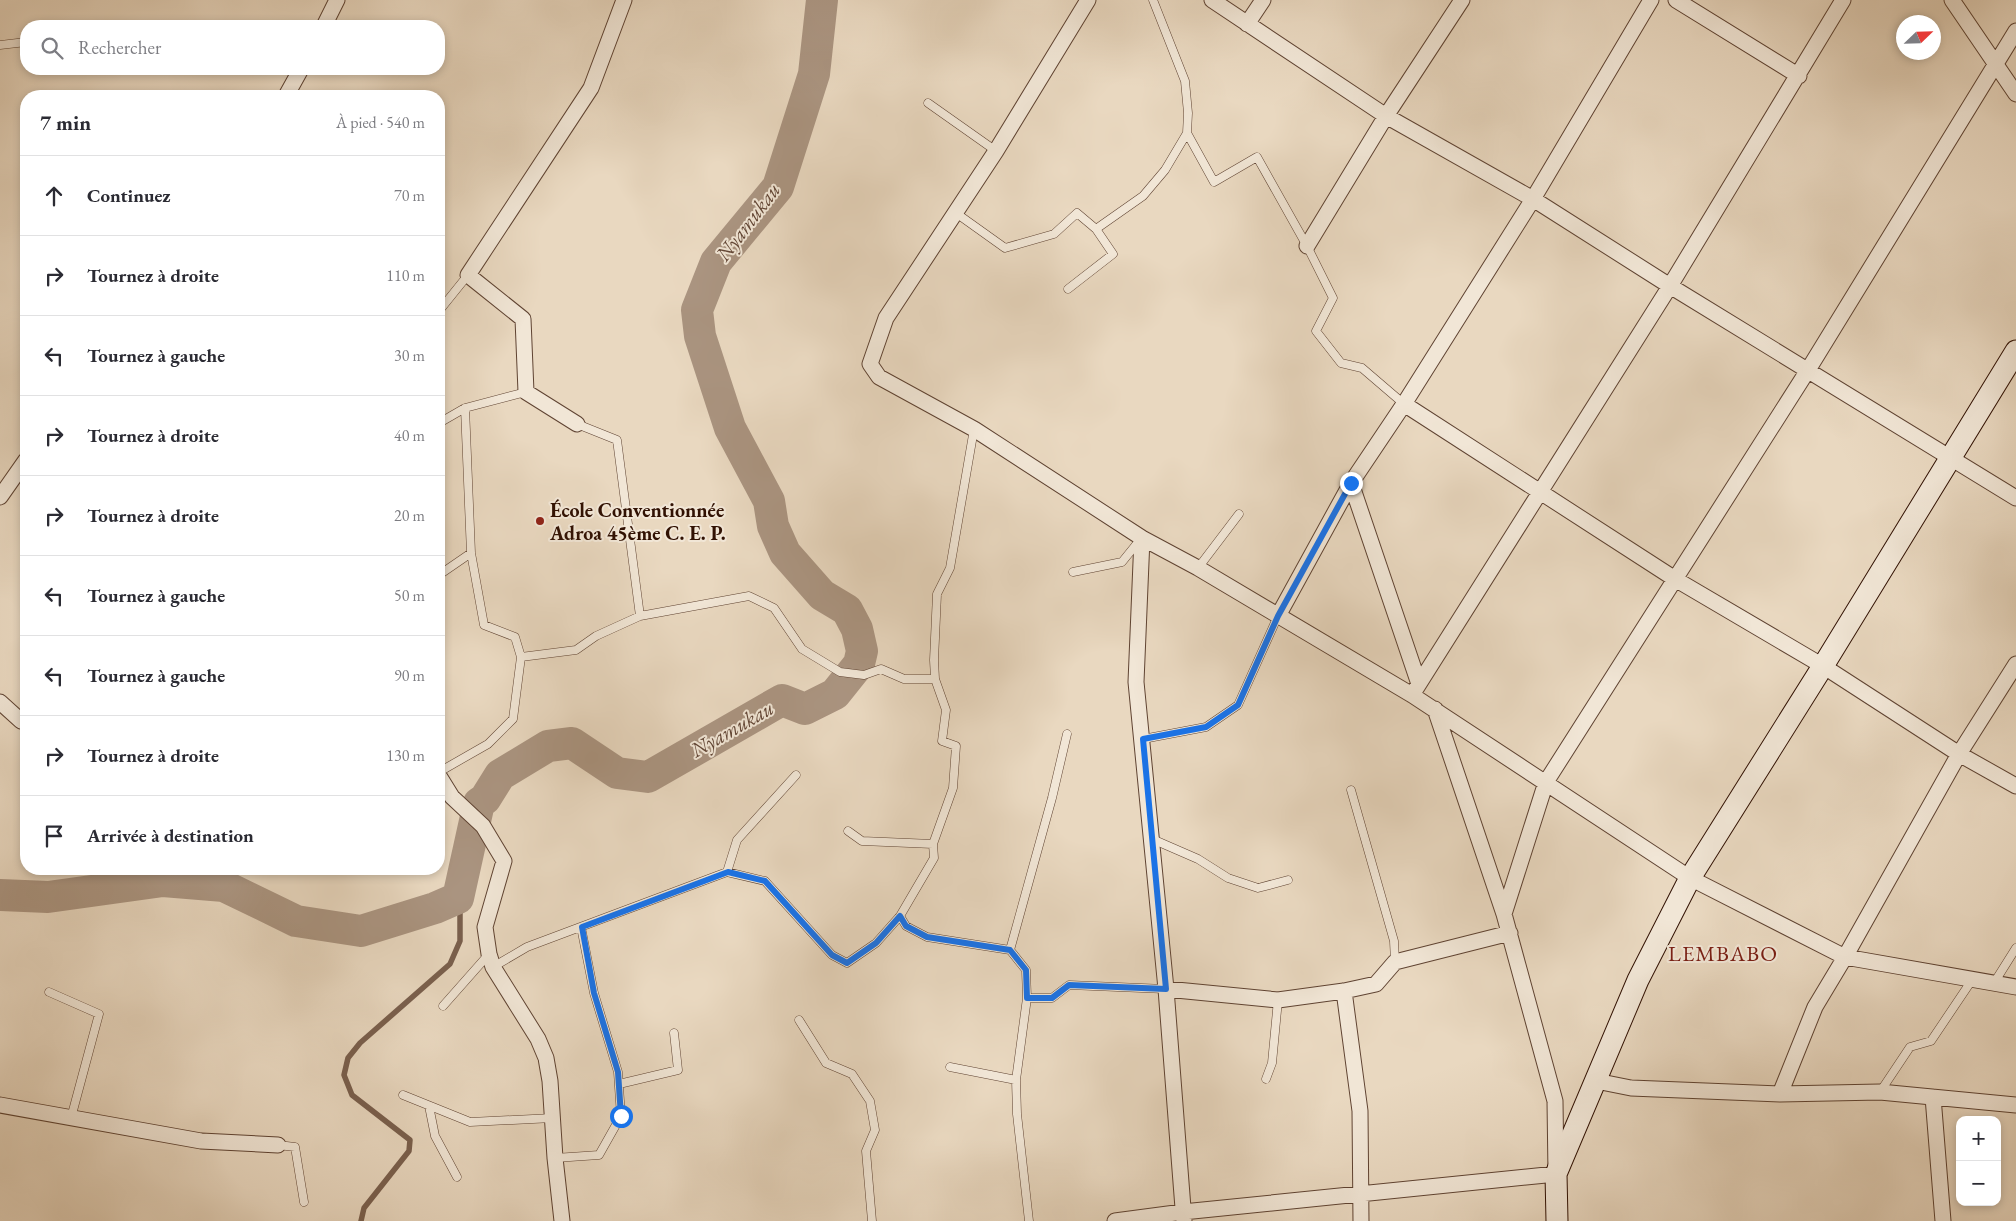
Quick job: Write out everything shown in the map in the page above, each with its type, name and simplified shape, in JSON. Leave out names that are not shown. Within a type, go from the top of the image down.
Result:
[{"type":"street","points":[[327,20],[337,0]]},
{"type":"street","points":[[577,424],[526,392],[523,319],[468,275],[591,88],[624,0]]},
{"type":"street","points":[[1088,0],[996,151],[886,318],[870,364],[879,377],[974,429],[1142,538],[1198,568],[1278,616],[1416,690],[1435,709],[1690,878],[1845,957],[2016,987]]},
{"type":"street","points":[[1212,0],[1386,116],[1533,199],[1670,286],[2016,498]]},
{"type":"street","points":[[1247,24],[1263,0]]},
{"type":"street","points":[[1307,246],[1386,116],[1462,0]]},
{"type":"street","points":[[1278,616],[1351,483],[1404,404],[1533,199],[1651,0]]},
{"type":"street","points":[[1676,0],[1799,76]]},
{"type":"street","points":[[1416,690],[1670,286],[1799,76],[1843,0]]},
{"type":"street","points":[[1952,0],[2016,94]]},
{"type":"street","points":[[1504,914],[1546,782],[1808,370],[2016,31]]},
{"type":"street","points":[[289,90],[298,75]]},
{"type":"street","points":[[1556,1174],[1638,980],[1690,878],[1823,666],[2016,351]]},
{"type":"street","points":[[1404,404],[1676,579],[1823,666],[1959,754],[2016,786]]},
{"type":"street","points":[[0,497],[20,469]]},
{"type":"street","points":[[1351,483],[1416,690]]},
{"type":"street","points":[[1142,538],[1136,682],[1166,989],[1184,1216]]},
{"type":"street","points":[[1780,1094],[1815,1006],[1845,957],[1959,754],[2016,664]]},
{"type":"street","points":[[0,702],[20,720]]},
{"type":"street","points":[[1435,709],[1510,933],[1555,1101],[1557,1221]]},
{"type":"street","points":[[445,786],[452,797],[484,826],[504,861],[485,927],[491,960],[538,1039],[546,1058],[550,1081],[555,1158],[562,1221]]},
{"type":"street","points":[[1166,989],[1278,1000],[1344,991],[1376,984],[1395,962],[1510,933]]},
{"type":"street","points":[[1344,991],[1360,1111],[1361,1221]]},
{"type":"street","points":[[1596,1081],[1631,1088],[1780,1094],[1880,1092],[2016,1105]]},
{"type":"street","points":[[1933,1097],[1943,1221]]},
{"type":"street","points":[[0,1106],[201,1141],[278,1145]]},
{"type":"street","points":[[1115,1221],[1184,1216],[1360,1194],[1556,1174]]},
{"type":"lane","points":[[1096,229],[1143,196],[1165,170],[1187,133],[1188,113],[1185,80],[1153,0]]},
{"type":"lane","points":[[0,45],[20,43]]},
{"type":"lane","points":[[928,103],[996,151]]},
{"type":"lane","points":[[1187,133],[1214,182],[1257,157],[1307,246],[1333,298],[1316,331],[1341,364],[1362,368],[1404,404]]},
{"type":"lane","points":[[956,213],[1005,248],[1054,234],[1077,213],[1096,229],[1113,254],[1068,289]]},
{"type":"lane","points":[[445,304],[468,275]]},
{"type":"lane","points":[[445,420],[465,408],[526,392]]},
{"type":"lane","points":[[445,769],[488,744],[513,720],[521,657],[515,637],[484,625],[471,553],[465,408]]},
{"type":"lane","points":[[577,424],[617,440],[640,616]]},
{"type":"lane","points":[[443,1006],[491,960],[728,872],[765,881],[832,955],[847,963],[876,943],[900,916],[934,858],[933,844],[953,788],[956,746],[942,741],[946,710],[935,679],[937,594],[950,568],[974,429]]},
{"type":"lane","points":[[1198,568],[1239,514]]},
{"type":"lane","points":[[1072,572],[1122,562],[1142,538]]},
{"type":"lane","points":[[445,571],[471,553]]},
{"type":"lane","points":[[521,657],[576,650],[596,636],[640,616],[749,596],[774,608],[802,649],[840,672],[864,675],[881,669],[904,679],[935,679]]},
{"type":"lane","points":[[1143,739],[1206,727],[1238,705],[1278,616]]},
{"type":"lane","points":[[1010,950],[1052,798],[1067,734]]},
{"type":"lane","points":[[728,872],[737,840],[796,776]]},
{"type":"lane","points":[[1351,790],[1394,941],[1395,962]]},
{"type":"lane","points":[[848,831],[862,841],[933,844]]},
{"type":"lane","points":[[1152,839],[1198,859],[1228,878],[1258,888],[1288,880]]},
{"type":"lane","points":[[900,916],[906,926],[927,937],[1010,950],[1026,970],[1027,998],[1016,1080],[1017,1114],[1029,1221]]},
{"type":"lane","points":[[555,1158],[599,1154],[621,1116],[618,1072],[594,993],[582,927]]},
{"type":"lane","points":[[1994,983],[2016,948]]},
{"type":"lane","points":[[1880,1092],[1910,1047],[1931,1041],[1972,980]]},
{"type":"lane","points":[[1027,998],[1052,998],[1069,985],[1166,989]]},
{"type":"lane","points":[[49,992],[99,1014],[71,1118]]},
{"type":"lane","points":[[1266,1079],[1272,1063],[1278,1000]]},
{"type":"lane","points":[[799,1020],[826,1063],[852,1074],[870,1101],[875,1130],[866,1151],[872,1221]]},
{"type":"lane","points":[[619,1084],[678,1070],[674,1033]]},
{"type":"lane","points":[[950,1067],[1016,1080]]},
{"type":"lane","points":[[403,1095],[470,1122],[553,1118]]},
{"type":"lane","points":[[429,1106],[435,1136],[457,1177]]},
{"type":"lane","points":[[278,1145],[295,1148],[304,1202]]},
{"type":"waterway","name":"Nyamukau","points":[[0,895],[48,897],[163,881],[224,886],[296,921],[361,931],[435,908],[458,898],[479,803],[485,799],[500,775],[548,746],[572,743],[617,773],[648,777],[782,700],[805,709],[835,694],[859,664],[862,651],[857,629],[847,610],[822,595],[785,553],[773,526],[769,501],[730,428],[700,336],[697,310],[716,262],[778,187],[814,74],[822,0]]},
{"type":"waterway","points":[[361,1221],[364,1208],[409,1151],[410,1140],[352,1095],[344,1075],[348,1058],[360,1043],[450,964],[460,941],[460,904],[458,898]]},
{"type":"place","name":"École Conventionnée Adroa 45ème C. E. P.","points":[[540,521]]},
{"type":"district","name":"LEMBABO","points":[[1723,953]]},
{"type":"route","points":[[621,1116],[618,1072],[594,993],[582,927],[728,872],[765,881],[832,955],[847,963],[876,943],[900,916],[906,926],[927,937],[1010,950],[1026,970],[1027,998],[1052,998],[1069,985],[1166,989],[1143,739],[1206,727],[1238,705],[1278,616],[1351,483]]}]
